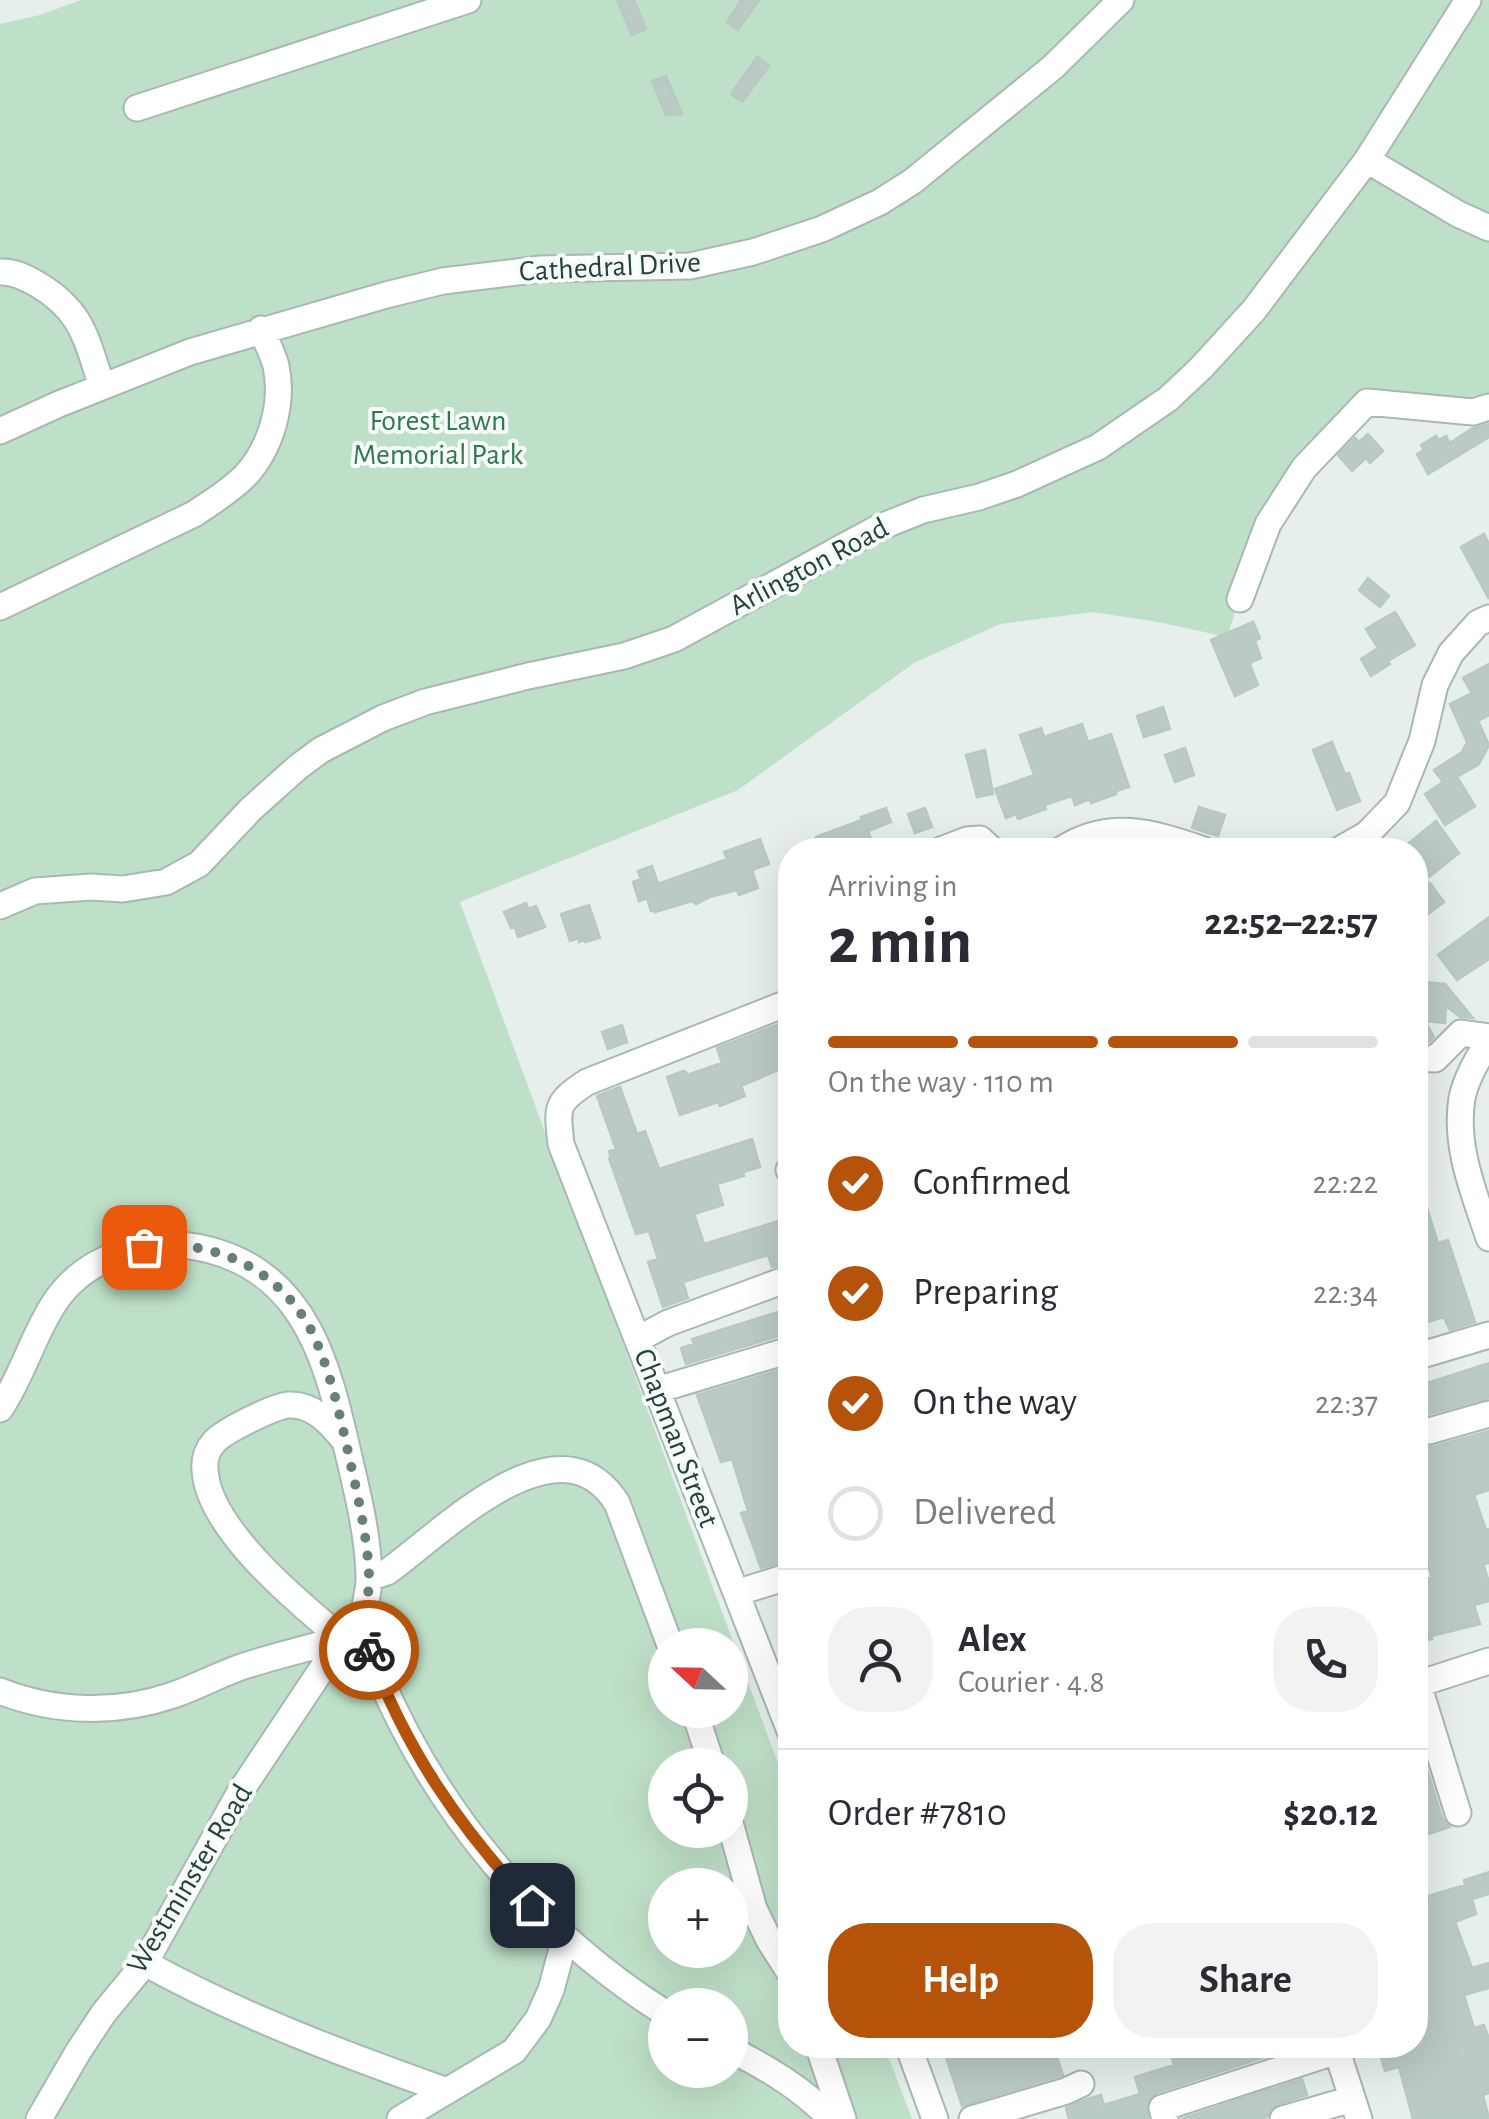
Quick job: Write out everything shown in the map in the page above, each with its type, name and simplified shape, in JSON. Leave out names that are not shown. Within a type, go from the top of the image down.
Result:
[{"type":"street","points":[[137,108],[468,0]]},
{"type":"street","name":"Cathedral Drive","points":[[0,431],[190,352],[261,329],[443,282],[541,269],[690,266],[753,252],[822,230],[880,202],[913,180],[1053,67],[1121,0]]},
{"type":"street","name":"Arlington Road","points":[[0,906],[35,892],[91,887],[123,889],[166,882],[200,864],[250,809],[298,767],[366,726],[425,702],[624,656],[674,639],[878,528],[923,510],[1018,484],[1098,447],[1168,399],[1266,295],[1367,160],[1468,0]]},
{"type":"street","points":[[1367,160],[1489,228]]},
{"type":"street","points":[[0,272],[34,282],[61,299],[81,324],[102,386]]},
{"type":"street","points":[[0,607],[194,514],[244,477],[267,442],[276,412],[276,366],[261,329]]},
{"type":"street","points":[[1240,599],[1268,524],[1304,468],[1367,402],[1473,412],[1489,406]]},
{"type":"street","points":[[1360,838],[1397,803],[1422,741],[1435,684],[1451,652],[1478,623],[1489,618]]},
{"type":"street","points":[[1086,838],[1112,830],[1167,838]]},
{"type":"street","name":"Chapman Street","points":[[778,1007],[587,1082],[568,1095],[558,1110],[561,1144],[778,1700]]},
{"type":"street","points":[[1428,1059],[1436,1059],[1461,1033],[1489,1038],[1462,1096],[1460,1136],[1482,1190],[1489,1238]]},
{"type":"street","name":"Westminster Road","points":[[0,1409],[58,1297],[80,1276],[106,1259],[131,1250],[169,1244],[196,1246],[226,1255],[280,1288],[297,1308],[324,1361],[359,1501],[369,1578],[352,1636],[240,1792],[144,1962],[103,2014],[39,2119]]},
{"type":"street","points":[[638,1340],[668,1323],[778,1282]]},
{"type":"street","points":[[1428,1353],[1489,1335]]},
{"type":"street","points":[[657,1390],[778,1354]]},
{"type":"street","points":[[346,1442],[320,1415],[289,1405],[222,1436],[210,1448],[205,1463],[207,1482],[217,1506],[250,1552],[294,1598],[352,1636],[377,1672],[410,1743],[475,1842],[566,1938],[648,2000]]},
{"type":"street","points":[[1429,1432],[1489,1414]]},
{"type":"street","points":[[369,1578],[387,1572],[479,1502],[532,1474],[575,1470],[603,1484],[617,1503],[664,1628]]},
{"type":"street","points":[[736,1593],[778,1580]]},
{"type":"street","points":[[0,1691],[61,1707],[132,1706],[176,1694],[240,1667],[352,1636]]},
{"type":"street","points":[[1428,1680],[1489,1661]]},
{"type":"street","points":[[1428,1721],[1458,1813]]},
{"type":"street","points":[[737,1848],[754,1908],[778,1954]]},
{"type":"street","points":[[400,2119],[514,2052],[538,2019],[566,1938]]},
{"type":"street","points":[[144,1962],[220,2002],[320,2046],[446,2091]]},
{"type":"street","points":[[748,2058],[780,2075],[831,2119]]},
{"type":"street","points":[[822,2058],[843,2119]]},
{"type":"street","points":[[913,2058],[935,2119]]},
{"type":"street","points":[[1165,2119],[1162,2108],[1307,2058]]},
{"type":"street","points":[[1283,2119],[1356,2109],[1339,2058]]},
{"type":"street","points":[[972,2119],[1081,2084]]},
{"type":"green space","name":"Forest Lawn Memorial Park","points":[[81,0],[1489,0],[1489,401],[1414,396],[1340,424],[1256,550],[1227,637],[1093,612],[1000,624],[914,663],[738,790],[460,902],[728,1628],[648,1628],[648,1728],[748,1728],[748,1682],[778,1763],[778,2058],[889,2058],[912,2119],[0,2119],[0,24]]},
{"type":"building","points":[[617,0],[634,0],[646,29],[632,35]]},
{"type":"building","points":[[741,0],[759,0],[738,30],[727,22]]},
{"type":"building","points":[[757,57],[769,66],[742,102],[731,94]]},
{"type":"building","points":[[666,76],[682,114],[666,115],[652,81]]},
{"type":"building","points":[[1489,424],[1489,437],[1428,474],[1417,454],[1424,450],[1421,445],[1436,436],[1439,440],[1446,436],[1450,443],[1473,428]]},
{"type":"building","points":[[1368,434],[1383,451],[1370,463],[1366,458],[1352,471],[1338,455],[1355,438],[1359,442]]},
{"type":"building","points":[[1484,534],[1489,544],[1489,599],[1461,547]]},
{"type":"building","points":[[1368,578],[1389,596],[1380,607],[1359,590]]},
{"type":"building","points":[[1395,612],[1415,645],[1371,676],[1361,659],[1378,648],[1366,629]]},
{"type":"building","points":[[1253,622],[1260,638],[1255,641],[1261,658],[1250,665],[1258,685],[1235,696],[1211,640]]},
{"type":"building","points":[[1489,664],[1489,715],[1478,721],[1489,745],[1479,764],[1457,777],[1475,806],[1445,825],[1425,794],[1443,782],[1434,770],[1462,752],[1467,742],[1450,704],[1472,693],[1463,678]]},
{"type":"building","points":[[1163,707],[1170,729],[1144,737],[1137,716]]},
{"type":"building","points":[[1082,724],[1088,742],[1111,734],[1129,787],[1091,803],[1090,799],[1075,805],[1072,796],[1018,819],[1016,814],[1006,818],[995,789],[1034,775],[1020,735],[1041,728],[1044,737]]},
{"type":"building","points":[[1332,742],[1360,801],[1337,810],[1313,750]]},
{"type":"building","points":[[1185,748],[1194,775],[1175,782],[1165,755]]},
{"type":"building","points":[[985,750],[993,794],[977,797],[966,755]]},
{"type":"building","points":[[1199,807],[1225,815],[1218,836],[1192,828]]},
{"type":"building","points":[[886,808],[891,822],[868,831],[871,838],[816,838],[862,820],[861,817]]},
{"type":"building","points":[[925,808],[932,827],[915,833],[908,814]]},
{"type":"building","points":[[1436,821],[1459,853],[1429,877],[1428,838],[1415,838]]},
{"type":"building","points":[[760,839],[769,864],[752,870],[758,888],[655,912],[647,898],[639,901],[633,882],[641,879],[638,871],[652,866],[658,884],[727,859],[724,852]]},
{"type":"building","points":[[1428,885],[1444,902],[1428,914]]},
{"type":"building","points":[[526,903],[528,909],[536,906],[545,927],[518,937],[504,912]]},
{"type":"building","points":[[589,905],[600,938],[570,941],[561,914]]},
{"type":"building","points":[[1489,917],[1489,959],[1457,980],[1438,955]]},
{"type":"building","points":[[1428,982],[1445,984],[1473,1018],[1460,1017],[1446,1006],[1445,1023],[1428,1021]]},
{"type":"building","points":[[778,1024],[778,1070],[741,1086],[745,1096],[680,1115],[667,1077],[722,1063],[717,1048]]},
{"type":"building","points":[[622,1025],[627,1042],[608,1049],[602,1032]]},
{"type":"building","points":[[620,1087],[637,1134],[645,1131],[659,1169],[752,1139],[760,1167],[717,1184],[723,1205],[694,1214],[704,1244],[778,1221],[778,1265],[772,1267],[768,1255],[683,1282],[688,1298],[663,1307],[648,1262],[658,1259],[649,1231],[636,1234],[609,1158],[609,1151],[616,1149],[597,1096]]},
{"type":"building","points":[[1428,1212],[1438,1243],[1448,1240],[1475,1322],[1450,1330],[1444,1317],[1428,1322]]},
{"type":"building","points":[[778,1312],[778,1336],[686,1364],[681,1348],[694,1344],[692,1339]]},
{"type":"building","points":[[1489,1363],[1489,1398],[1428,1414],[1428,1383]]},
{"type":"building","points":[[778,1371],[778,1563],[761,1568],[741,1513],[748,1511],[732,1459],[721,1462],[697,1395]]},
{"type":"building","points":[[1489,1431],[1489,1490],[1474,1495],[1486,1530],[1489,1529],[1489,1563],[1483,1564],[1489,1582],[1489,1601],[1474,1605],[1480,1624],[1431,1636],[1428,1640],[1428,1578],[1432,1577],[1428,1565],[1428,1446]]},
{"type":"building","points":[[1428,1772],[1442,1818],[1450,1827],[1429,1834]]},
{"type":"building","points":[[1489,1872],[1489,1894],[1472,1899],[1476,1914],[1455,1922],[1472,1968],[1489,1963],[1489,1988],[1464,1995],[1474,2028],[1484,2025],[1489,2039],[1489,2093],[1483,2095],[1489,2119],[1413,2119],[1399,2067],[1385,2071],[1381,2058],[1428,2058],[1428,1896],[1465,1885],[1464,1880]]},
{"type":"building","points":[[946,2058],[1057,2058],[1063,2075],[962,2106]]},
{"type":"building","points":[[1172,2058],[1262,2058],[1156,2093],[1147,2103],[1148,2119],[1069,2119],[1066,2108],[1101,2095],[1104,2105],[1140,2094],[1135,2077],[1174,2065]]},
{"type":"building","points":[[1302,2079],[1307,2095],[1278,2104],[1267,2117],[1181,2119]]},
{"type":"way so far","points":[[144,1247],[196,1246],[243,1262],[280,1288],[310,1330],[337,1401],[359,1501],[369,1578],[362,1633],[369,1650]]},
{"type":"route","points":[[369,1650],[410,1743],[447,1804],[475,1842],[532,1905]]}]
